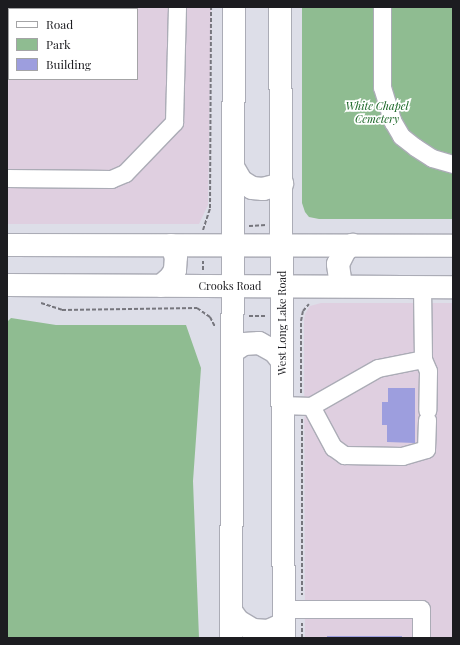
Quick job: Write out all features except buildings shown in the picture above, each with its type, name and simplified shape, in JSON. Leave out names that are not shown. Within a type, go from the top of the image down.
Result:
[{"type":"main road","points":[[231,638],[234,7]]},
{"type":"main road","name":"West Long Lake Road","points":[[280,7],[282,361],[299,406],[291,618]]},
{"type":"main road","points":[[233,167],[241,181],[252,188],[263,190],[282,184]]},
{"type":"main road","points":[[7,245],[453,246]]},
{"type":"main road","points":[[161,286],[171,277],[175,270],[176,257],[171,245]]},
{"type":"main road","points":[[341,286],[338,264],[345,250],[352,246]]},
{"type":"main road","name":"Crooks Road","points":[[7,284],[453,287]]},
{"type":"main road","points":[[232,352],[244,344],[259,343],[275,352],[282,361]]},
{"type":"main road","points":[[231,611],[238,621],[253,630],[268,631],[291,618]]},
{"type":"lane","points":[[7,178],[111,179],[125,173],[174,122],[177,7]]},
{"type":"lane","points":[[382,7],[382,87],[393,122],[401,136],[415,147],[432,158],[453,164]]},
{"type":"lane","points":[[422,287],[423,359],[428,371],[426,449],[402,456],[344,455],[333,448],[299,406],[378,368],[423,359]]},
{"type":"lane","points":[[291,618],[421,609],[421,638]]},
{"type":"path","points":[[203,234],[203,226],[210,208],[211,7]]},
{"type":"path","points":[[242,226],[271,225]]},
{"type":"path","points":[[202,276],[203,256]]},
{"type":"path","points":[[34,300],[62,310],[188,310],[201,309],[203,303]]},
{"type":"path","points":[[242,316],[272,316]]},
{"type":"path","points":[[302,316],[291,618],[302,638]]},
{"type":"shaded area","points":[[7,7],[211,7],[208,205],[199,224],[7,224]]},
{"type":"shaded area","points":[[321,303],[453,303],[453,638],[305,638],[304,321],[305,314],[310,306]]},
{"type":"green space","name":"White Chapel Cemetery","points":[[302,7],[453,7],[453,219],[319,219],[309,217],[305,212],[302,203]]},
{"type":"green space","points":[[11,318],[56,325],[186,325],[201,368],[193,481],[199,638],[7,638],[7,322]]}]
